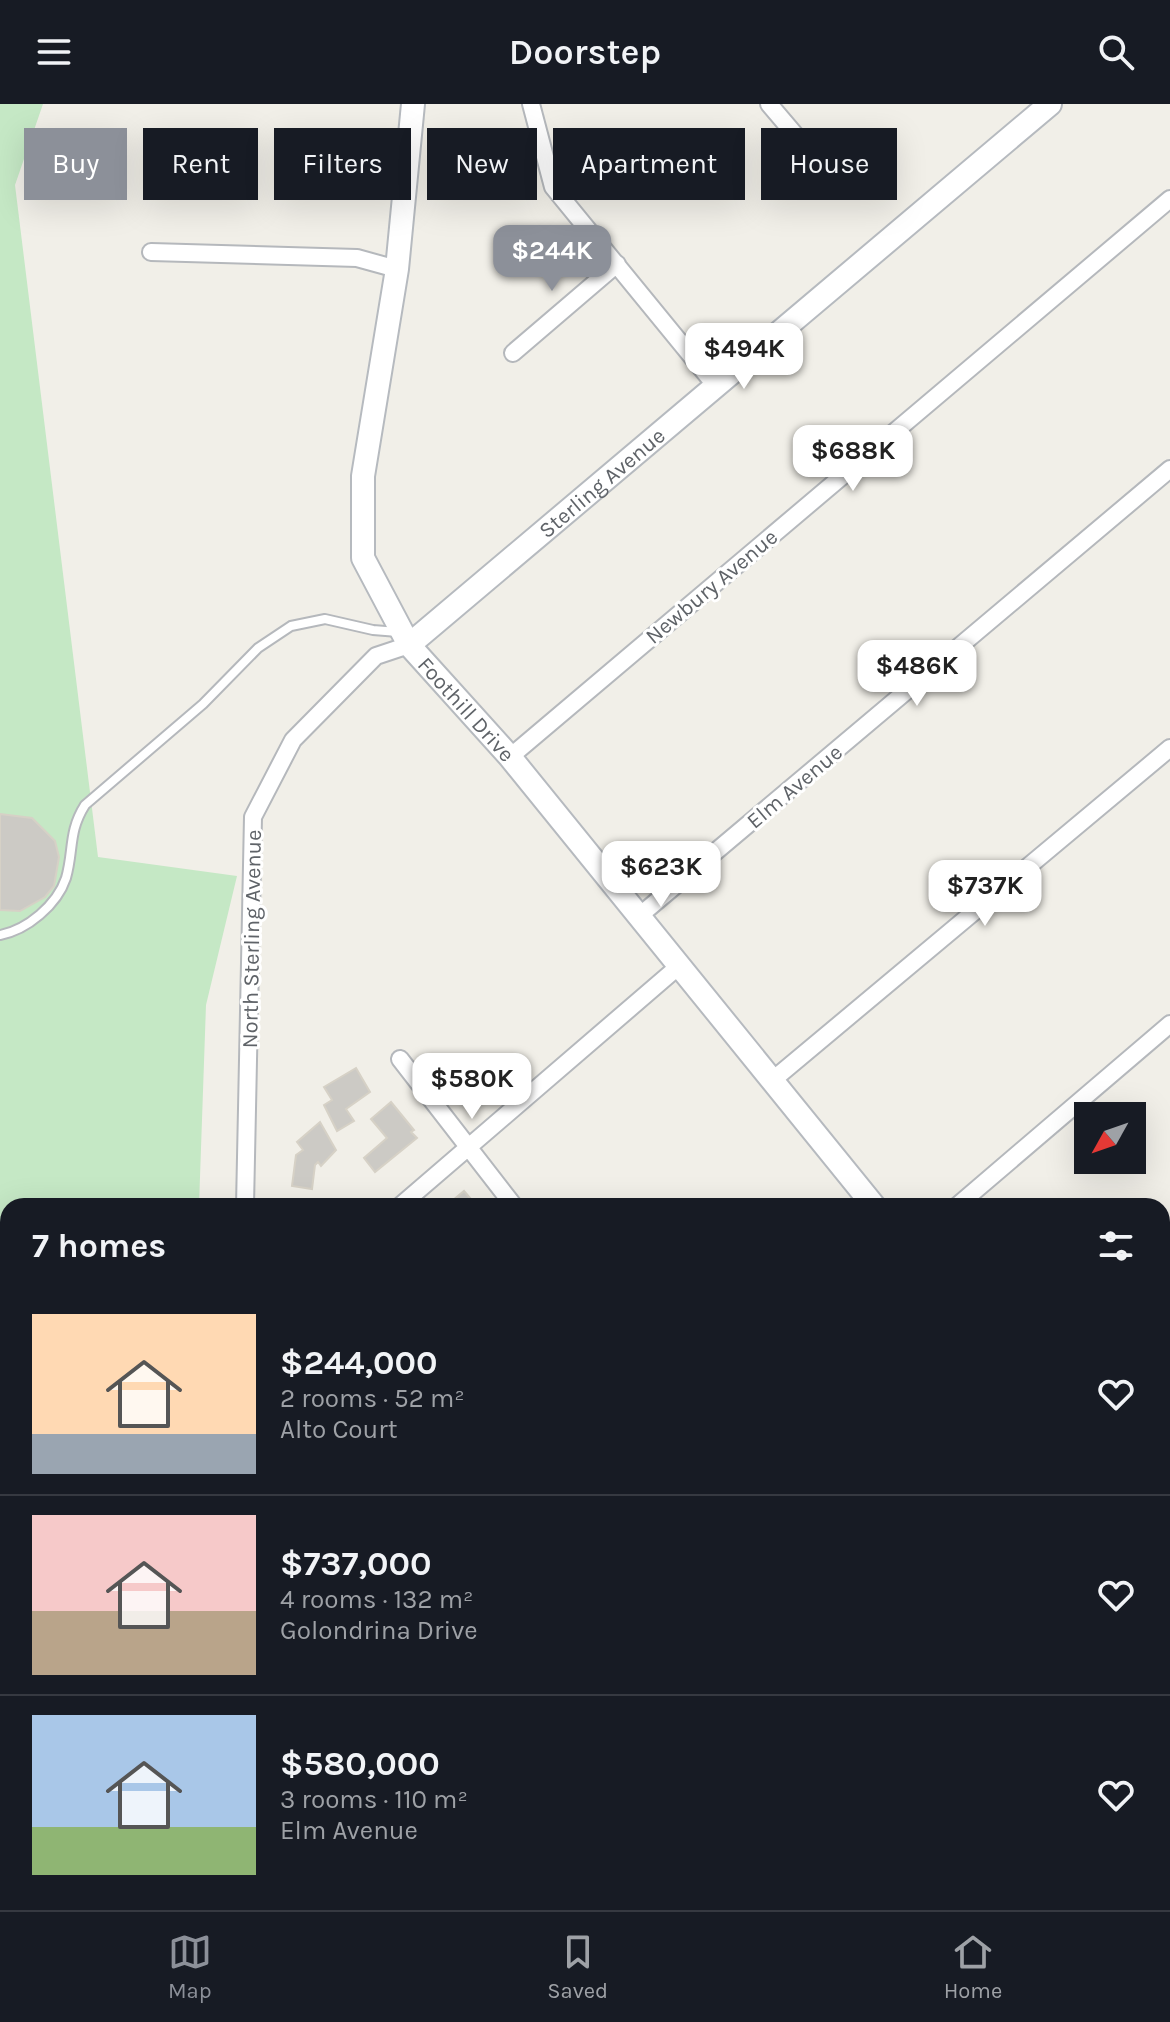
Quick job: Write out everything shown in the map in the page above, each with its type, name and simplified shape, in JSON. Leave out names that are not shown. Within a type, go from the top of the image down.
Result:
[{"type":"street","name":"Foothill Drive","points":[[413,104],[397,269],[363,476],[363,558],[406,638],[510,757],[868,1198]]},
{"type":"street","points":[[531,104],[553,187],[715,385]]},
{"type":"street","points":[[769,104],[789,128]]},
{"type":"street","name":"Sterling Avenue","points":[[406,638],[715,385],[1050,104]]},
{"type":"street","name":"Newbury Avenue","points":[[510,757],[1167,206]]},
{"type":"street","points":[[151,252],[357,258],[397,269]]},
{"type":"street","points":[[513,353],[617,264]]},
{"type":"street","name":"Elm Avenue","points":[[638,917],[1170,469]]},
{"type":"street","name":"North Sterling Avenue","points":[[245,1198],[253,817],[293,740],[376,656],[406,638]]},
{"type":"street","points":[[774,1079],[1170,748]]},
{"type":"street","points":[[409,1198],[679,966]]},
{"type":"street","points":[[966,1198],[1170,1024]]},
{"type":"street","points":[[400,1059],[508,1198]]},
{"type":"lane","points":[[0,935],[29,924],[50,905],[62,887],[73,824],[85,805],[203,704],[258,648],[291,626],[325,619],[406,638]]},
{"type":"green space","points":[[0,104],[43,104],[35,128],[24,128],[24,159],[15,185],[98,857],[237,876],[206,1005],[199,1198],[0,1198]]},
{"type":"building","points":[[0,814],[32,818],[55,841],[59,857],[54,886],[45,897],[20,911],[0,910]]},
{"type":"building","points":[[356,1068],[370,1092],[346,1109],[354,1121],[337,1131],[324,1105],[332,1100],[324,1087]]},
{"type":"building","points":[[391,1102],[417,1138],[375,1172],[364,1158],[387,1138],[371,1119]]},
{"type":"building","points":[[320,1122],[336,1150],[321,1166],[318,1162],[315,1165],[312,1189],[292,1186],[296,1155],[303,1150],[297,1142]]},
{"type":"building","points":[[464,1191],[470,1198],[456,1198]]}]
